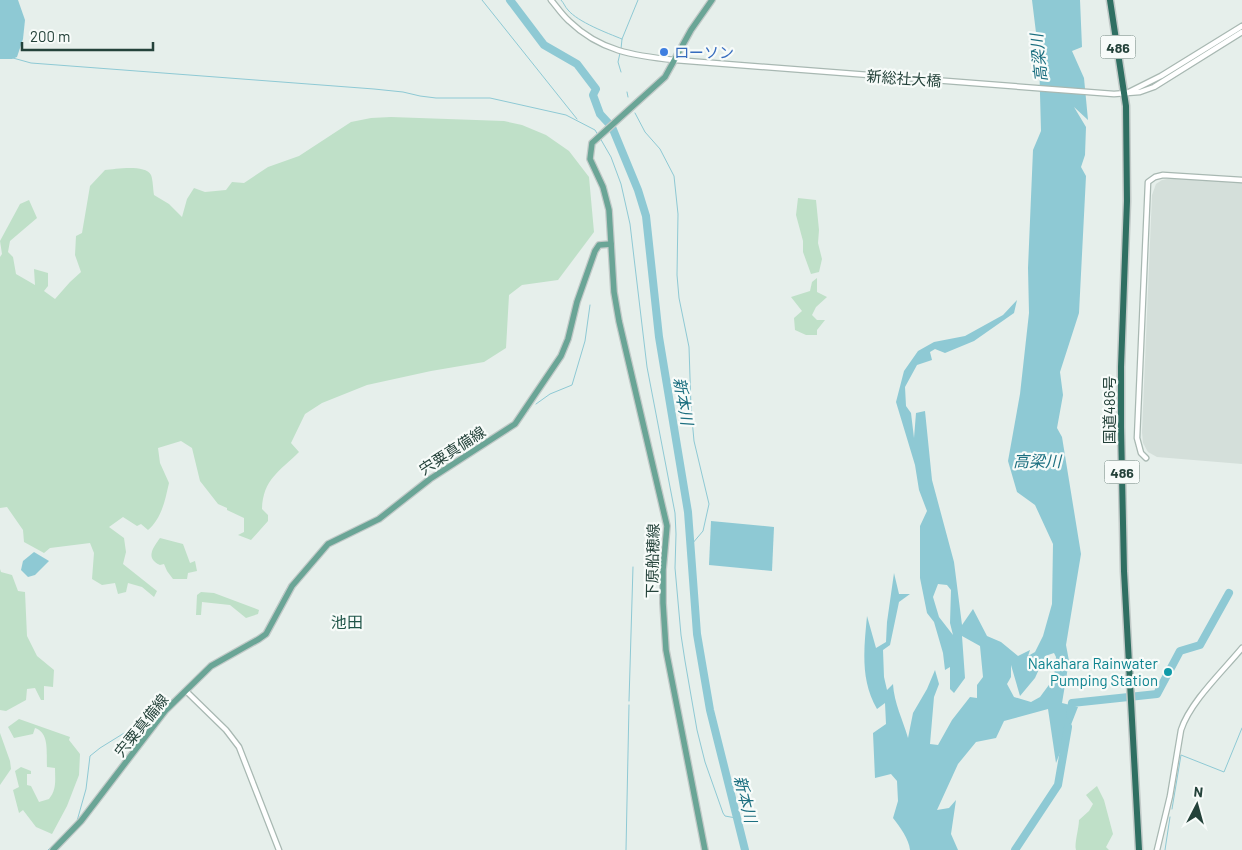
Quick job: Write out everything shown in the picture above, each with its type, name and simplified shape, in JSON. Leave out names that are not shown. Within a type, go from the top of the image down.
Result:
[{"type":"highway","name":"国道486号","points":[[1110,0],[1125,94],[1127,201],[1121,367],[1121,427],[1124,571],[1140,850]]},
{"type":"main road","points":[[611,244],[607,199],[590,159],[592,143],[665,77],[691,30],[712,0]]},
{"type":"main road","name":"宍粟真備線","points":[[53,850],[89,812],[157,720],[211,666],[263,637],[290,590],[328,544],[379,519],[430,479],[516,424],[561,356],[595,251],[599,246],[611,244]]},
{"type":"main road","name":"下原船穂線","points":[[611,244],[614,292],[619,321],[667,526],[663,570],[666,650],[705,850]]},
{"type":"street","name":"新総社大橋","points":[[551,0],[568,20],[587,35],[610,48],[635,56],[1114,94],[1140,92],[1169,79],[1208,50]]},
{"type":"street","points":[[1208,50],[1242,26]]},
{"type":"street","points":[[1125,94],[1242,32]]},
{"type":"street","points":[[1146,458],[1141,453],[1137,438],[1148,182],[1155,177],[1163,175],[1242,180]]},
{"type":"street","points":[[1157,850],[1167,813],[1184,721],[1193,706],[1242,648]]},
{"type":"street","points":[[186,691],[226,730],[239,747],[279,850]]},
{"type":"shaded area","points":[[1172,178],[1242,182],[1242,464],[1157,457],[1148,452],[1143,443],[1152,195],[1156,184],[1162,180]]},
{"type":"green space","points":[[391,117],[504,121],[522,125],[546,135],[569,151],[589,177],[594,232],[558,280],[522,285],[509,295],[506,348],[484,362],[367,385],[322,403],[305,414],[291,443],[299,452],[279,470],[269,483],[263,499],[262,509],[268,515],[268,521],[251,540],[238,535],[244,532],[244,518],[218,504],[200,481],[192,448],[181,441],[158,448],[160,463],[169,483],[157,520],[148,530],[141,524],[137,526],[123,517],[109,527],[124,538],[126,552],[123,564],[157,591],[154,597],[142,587],[128,583],[126,592],[118,594],[115,583],[102,585],[92,579],[94,553],[90,543],[50,548],[44,553],[24,542],[23,530],[7,507],[0,508],[0,257],[2,254],[0,241],[20,204],[29,200],[37,218],[10,241],[8,252],[13,257],[16,274],[35,285],[34,269],[48,273],[48,286],[44,291],[55,299],[81,272],[75,255],[76,236],[82,233],[90,186],[105,170],[137,168],[148,172],[152,177],[154,195],[169,204],[182,217],[187,199],[194,188],[205,192],[226,190],[232,182],[244,183],[268,167],[299,156],[351,122]]},
{"type":"green space","points":[[798,198],[816,200],[819,230],[818,243],[822,259],[819,272],[811,274],[803,252],[803,241],[796,215]]},
{"type":"green space","points":[[817,278],[817,292],[827,297],[816,307],[812,315],[817,320],[825,320],[817,330],[817,335],[806,335],[795,330],[794,318],[802,311],[791,297],[810,291],[812,282]]},
{"type":"green space","points":[[160,538],[183,544],[190,563],[195,561],[197,571],[188,573],[187,579],[173,579],[164,564],[160,565],[155,562],[152,556],[153,549]]},
{"type":"green space","points":[[0,569],[1,572],[12,575],[18,591],[25,592],[27,636],[37,656],[54,670],[53,687],[44,686],[44,700],[41,700],[35,688],[27,689],[26,700],[6,711],[0,710]]},
{"type":"green space","points":[[201,592],[214,593],[259,610],[258,614],[246,618],[230,605],[202,602],[201,615],[196,615],[197,595]]},
{"type":"green space","points":[[19,719],[70,737],[69,740],[80,754],[79,775],[67,806],[52,834],[36,827],[23,810],[19,813],[13,790],[19,787],[15,771],[21,767],[31,771],[31,774],[27,774],[27,785],[31,786],[39,802],[49,799],[53,792],[55,768],[47,767],[46,744],[40,731],[35,728],[33,734],[14,738],[8,727]]},
{"type":"green space","points":[[0,733],[11,769],[0,785]]},
{"type":"green space","points":[[1097,786],[1104,800],[1113,834],[1106,847],[1109,850],[1076,850],[1079,820],[1089,811],[1093,804],[1086,795]]},
{"type":"water","points":[[0,0],[18,0],[25,20],[23,39],[17,57],[12,59],[0,59]]},
{"type":"water","name":"高梁川","points":[[1032,0],[1080,0],[1082,47],[1072,51],[1084,78],[1088,120],[1074,107],[1086,127],[1085,155],[1081,167],[1086,176],[1079,313],[1060,372],[1063,395],[1057,428],[1062,437],[1081,554],[1066,645],[1069,661],[1062,703],[1078,707],[1056,763],[1048,709],[1004,721],[996,738],[976,742],[958,764],[937,810],[949,808],[956,800],[951,834],[958,850],[910,850],[906,837],[893,818],[898,801],[897,781],[891,774],[875,778],[873,733],[886,724],[885,703],[877,709],[868,687],[865,664],[867,616],[876,648],[886,642],[894,573],[899,594],[910,594],[899,602],[890,645],[883,650],[884,677],[887,690],[893,684],[897,705],[908,738],[913,713],[927,689],[935,670],[939,684],[934,697],[930,744],[938,745],[952,720],[970,697],[977,698],[977,685],[983,677],[980,646],[962,636],[965,678],[954,693],[950,689],[950,667],[945,670],[943,653],[934,622],[927,613],[920,578],[920,526],[927,511],[919,490],[915,465],[896,402],[904,371],[918,351],[934,342],[965,336],[1003,315],[1017,300],[1014,313],[974,341],[945,353],[935,349],[930,352],[932,360],[917,365],[905,387],[906,406],[911,413],[914,438],[916,413],[925,411],[932,480],[954,562],[962,625],[973,609],[987,636],[1001,642],[1018,656],[1030,650],[1028,656],[1035,652],[1043,636],[1052,604],[1053,544],[1035,505],[1017,492],[1008,461],[1020,394],[1029,313],[1028,268],[1033,150],[1041,131],[1039,57]],"holes":[[[938,584],[947,585],[951,590],[950,623],[953,635],[939,617],[933,597]],[[1054,653],[1056,657],[1054,678],[1040,697],[1031,702],[1014,697],[1007,684],[1011,677],[1011,665],[1020,696],[1035,678],[1045,656]]]},
{"type":"water","points":[[711,521],[774,527],[772,571],[709,565]]},
{"type":"water","points":[[34,552],[49,561],[35,575],[28,577],[21,570],[23,561]]},
{"type":"waterway","points":[[482,0],[577,119]]},
{"type":"waterway","name":"新本川","points":[[510,0],[544,45],[577,64],[596,89],[593,95],[600,114],[612,127],[638,190],[646,216],[659,337],[688,512],[697,634],[710,710],[745,850]]},
{"type":"waterway","points":[[561,0],[568,10],[579,19],[622,39]]},
{"type":"waterway","points":[[621,49],[622,39],[638,0]]},
{"type":"waterway","points":[[620,53],[618,62],[621,72]]},
{"type":"waterway","points":[[13,58],[31,63],[374,89],[436,98],[490,98],[566,115],[595,130],[598,135]]},
{"type":"waterway","points":[[627,92],[628,97]]},
{"type":"waterway","points":[[635,113],[645,132],[660,149],[674,176],[678,214],[677,275],[679,298],[689,347],[694,441],[709,504],[703,531],[692,544]]},
{"type":"waterway","points":[[600,138],[611,157],[621,184],[630,224],[647,367],[675,513],[675,568],[681,635],[697,730],[705,762],[723,813],[725,816],[736,818]]},
{"type":"waterway","points":[[536,404],[550,394],[572,385],[585,341],[590,305]]},
{"type":"waterway","points":[[418,485],[425,480]]},
{"type":"waterway","points":[[629,701],[633,567]]},
{"type":"waterway","points":[[275,611],[286,590],[303,569]]},
{"type":"waterway","points":[[1070,715],[1072,703],[1157,694],[1180,651],[1200,645],[1229,593]]},
{"type":"waterway","points":[[626,850],[629,705]]},
{"type":"waterway","points":[[77,821],[86,789],[90,756],[163,709]]},
{"type":"waterway","points":[[1015,850],[1058,785],[1068,727]]},
{"type":"waterway","points":[[1172,809],[1181,755],[1224,772],[1242,728]]},
{"type":"waterway","points":[[1165,850],[1170,817]]},
{"type":"waterway","points":[[48,850],[74,824]]},
{"type":"place","name":"ローソン","points":[[664,52]]},
{"type":"place","name":"Nakahara Rainwater Pumping Station","points":[[1168,672]]},
{"type":"district","name":"池田","points":[[347,621]]}]
